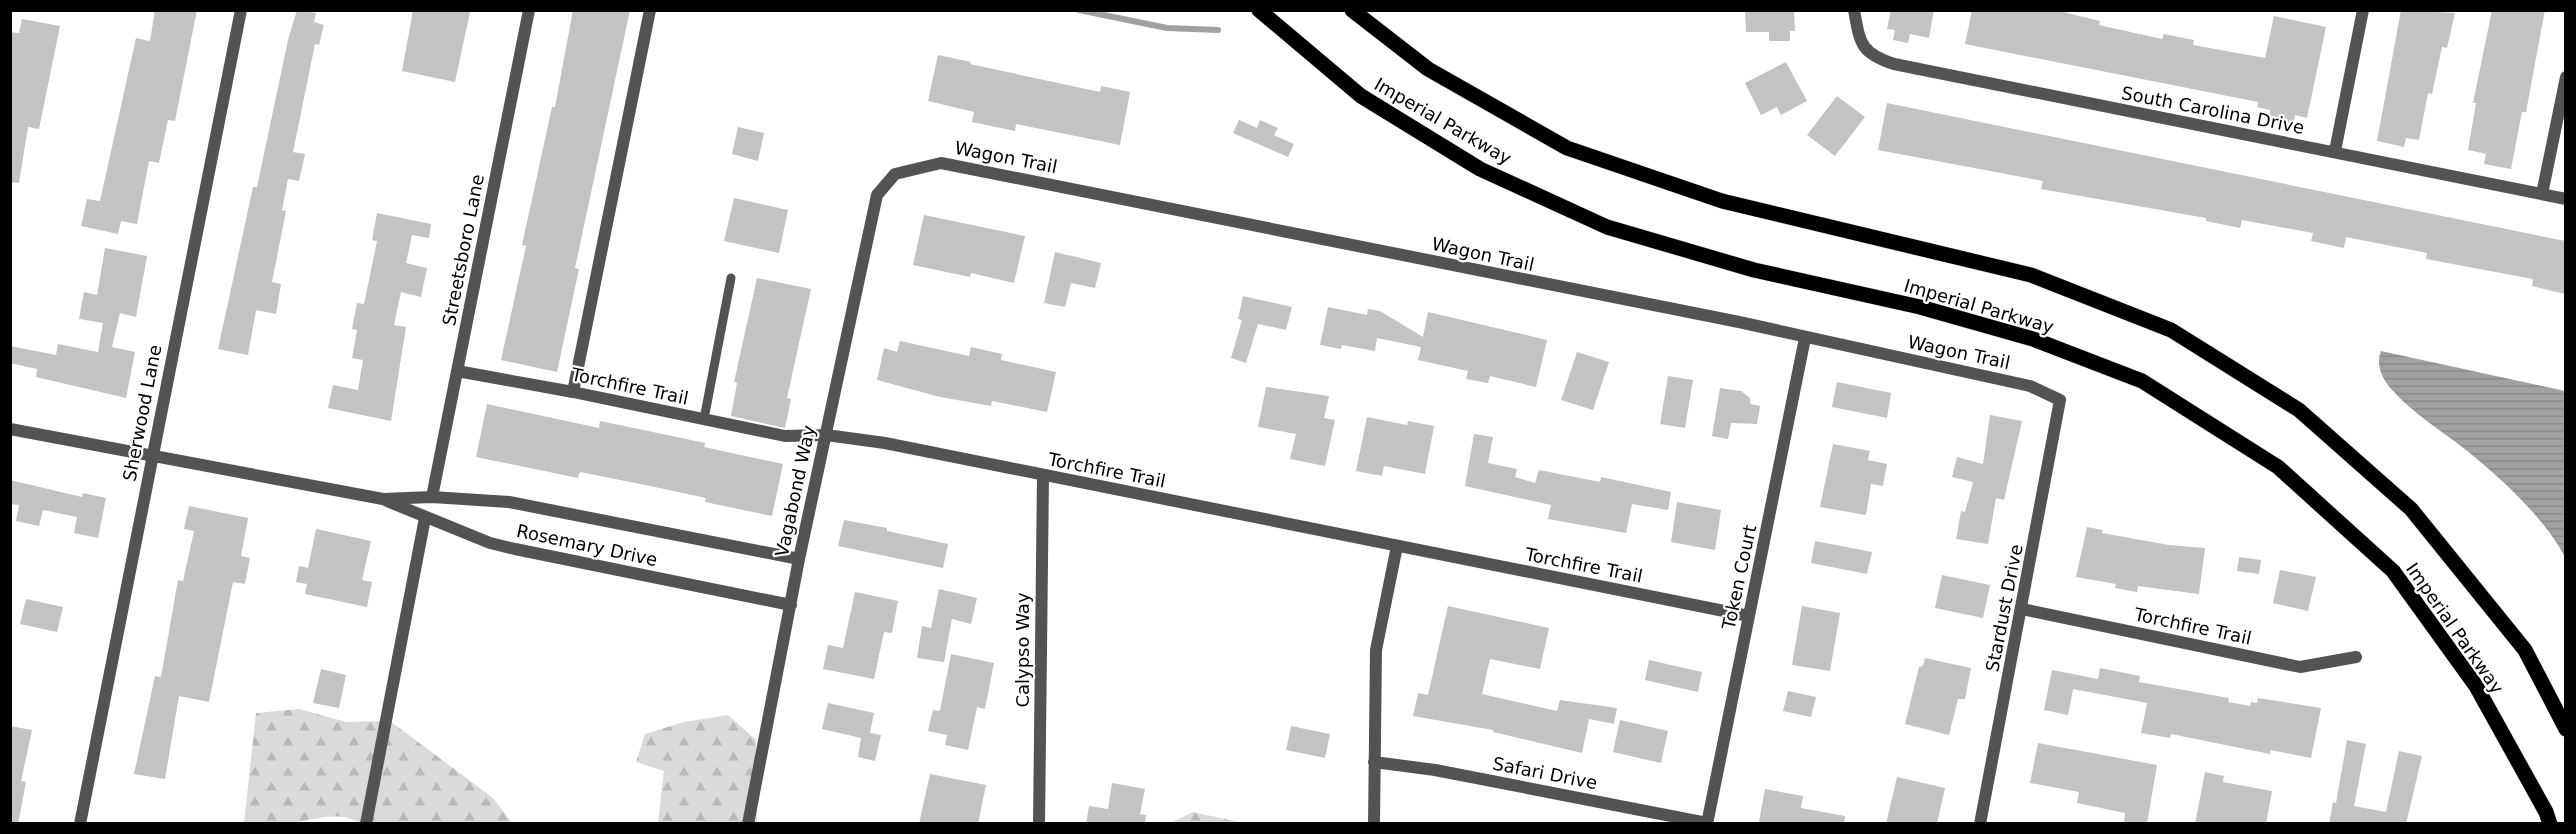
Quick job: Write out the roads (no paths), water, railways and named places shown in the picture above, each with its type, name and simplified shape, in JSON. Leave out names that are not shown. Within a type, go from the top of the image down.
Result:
[{"type":"main road","name":"Imperial Parkway","points":[[1259,10],[1360,96],[1480,169],[1607,227],[1754,270],[1920,307],[2033,339],[2142,381],[2269,460],[2393,571],[2476,686],[2546,812],[2550,824]]},
{"type":"main road","name":"Imperial Parkway","points":[[1352,10],[1428,69],[1566,148],[1722,201],[2031,275],[2171,330],[2299,410],[2411,509],[2525,651],[2565,729]]},
{"type":"street","name":"Sherwood Lane","points":[[80,824],[242,10]]},
{"type":"street","name":"Streetsboro Lane","points":[[432,497],[529,10]]},
{"type":"street","points":[[573,392],[650,10]]},
{"type":"street","name":"South Carolina Drive","points":[[1854,10],[1860,44],[1874,58],[1894,64],[2565,199]]},
{"type":"street","points":[[2335,151],[2363,10]]},
{"type":"street","points":[[2542,194],[2565,77]]},
{"type":"street","name":"Wagon Trail","points":[[896,174],[941,163],[974,168],[2030,386],[2060,400]]},
{"type":"street","name":"Vagabond Way","points":[[748,824],[799,560],[876,195],[896,174]]},
{"type":"street","name":"Token Court","points":[[1707,823],[1805,338]]},
{"type":"street","name":"Torchfire Trail","points":[[457,371],[573,392],[785,436],[826,435],[885,443],[1749,616]]},
{"type":"street","name":"Stardust Drive","points":[[1980,824],[2060,400]]},
{"type":"street","name":"Rosemary Drive","points":[[10,429],[383,499],[432,497],[509,502],[799,560]]},
{"type":"street","name":"Calypso Way","points":[[1039,824],[1043,476]]},
{"type":"street","name":"Rosemary Drive","points":[[383,499],[425,518],[515,549],[790,605]]},
{"type":"street","points":[[366,824],[425,518]]},
{"type":"street","points":[[1374,824],[1376,650],[1397,546]]},
{"type":"street","name":"Torchfire Trail","points":[[2022,609],[2300,667],[2356,657]]},
{"type":"street","name":"Safari Drive","points":[[1374,762],[1435,770],[1707,823]]},
{"type":"lane","points":[[704,419],[730,278]]},
{"type":"waterway","points":[[1079,10],[1167,28],[1218,30]]}]
